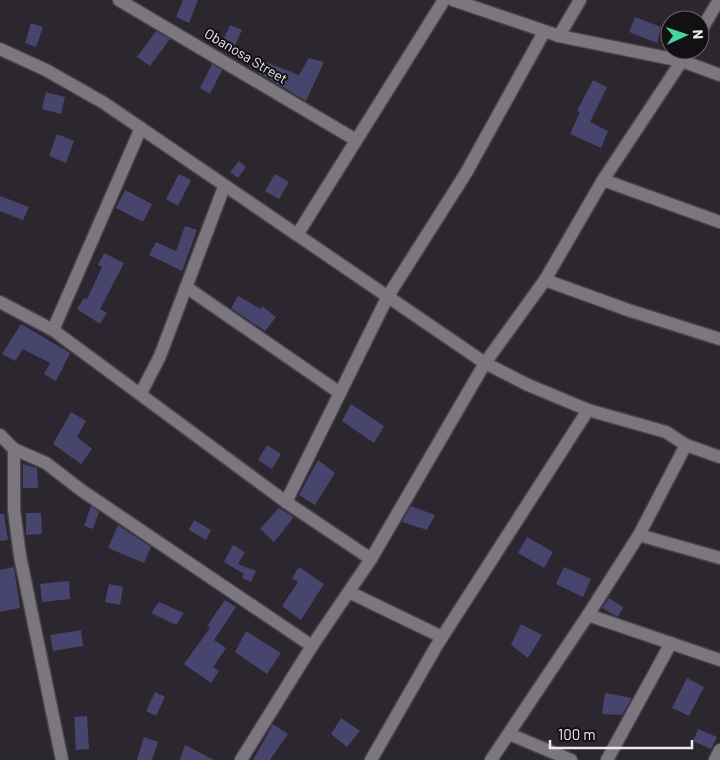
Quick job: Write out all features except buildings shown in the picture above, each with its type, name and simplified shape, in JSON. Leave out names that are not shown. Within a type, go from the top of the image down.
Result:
[{"type":"street","points":[[297,235],[444,0]]},
{"type":"street","points":[[453,0],[544,32],[682,61],[720,75]]},
{"type":"street","points":[[559,36],[580,0]]},
{"type":"street","points":[[710,15],[719,0]]},
{"type":"street","name":"Obanosa Street","points":[[125,1],[356,140]]},
{"type":"street","points":[[286,502],[388,296],[466,173],[544,32]]},
{"type":"street","points":[[0,49],[46,70],[141,128],[224,187],[388,296],[485,364],[526,384],[588,410],[666,432],[686,445],[720,457]]},
{"type":"street","points":[[241,760],[312,646],[371,559],[485,364],[545,280],[603,180],[682,61]]},
{"type":"street","points":[[53,330],[141,128]]},
{"type":"street","points":[[603,180],[720,222]]},
{"type":"street","points":[[140,393],[160,356],[224,187]]},
{"type":"street","points":[[545,280],[628,310],[720,339]]},
{"type":"street","points":[[186,287],[340,393]]},
{"type":"street","points":[[0,302],[53,330],[286,502],[371,559]]},
{"type":"street","points":[[371,760],[442,637],[588,410]]},
{"type":"street","points":[[0,435],[14,449],[46,463],[81,490],[312,646]]},
{"type":"street","points":[[491,760],[588,615],[638,535],[686,445]]},
{"type":"street","points":[[14,449],[14,510],[20,556],[62,760]]},
{"type":"street","points":[[638,535],[720,558]]},
{"type":"street","points":[[349,592],[442,637]]},
{"type":"street","points":[[588,615],[720,660]]},
{"type":"street","points":[[607,760],[671,643]]},
{"type":"street","points":[[509,734],[571,760]]},
{"type":"street","points":[[715,760],[720,750]]}]
